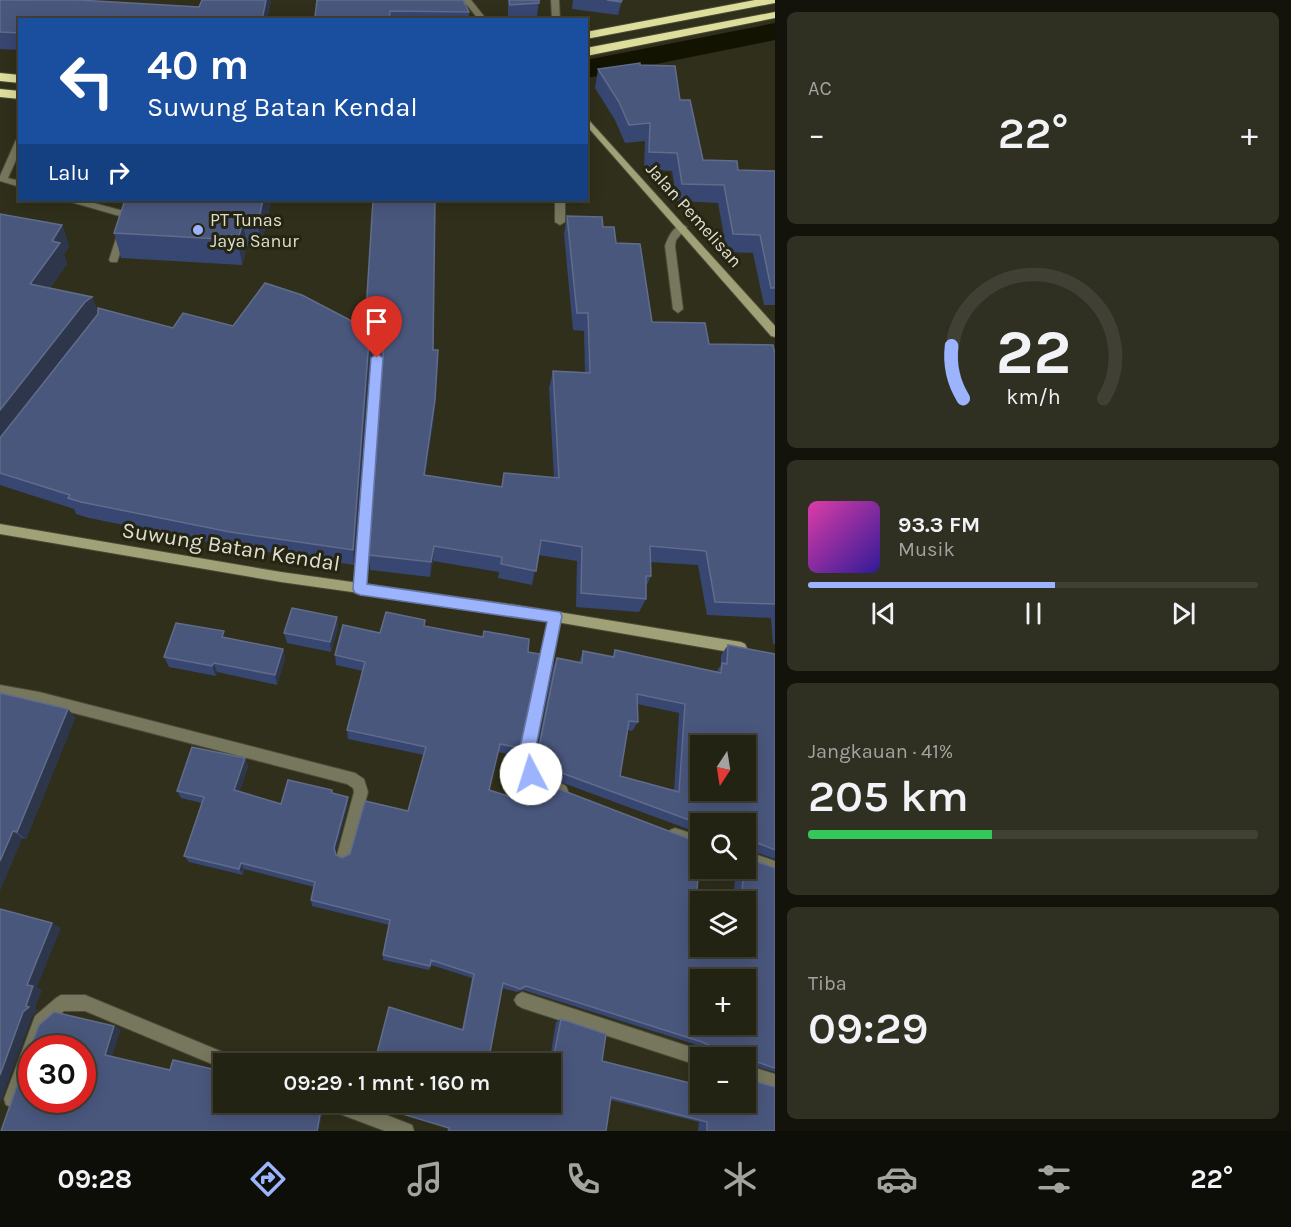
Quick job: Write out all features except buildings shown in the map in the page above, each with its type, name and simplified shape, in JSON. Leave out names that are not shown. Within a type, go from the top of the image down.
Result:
[{"type":"highway","points":[[588,36],[773,0]]},
{"type":"highway","points":[[588,52],[775,15]]},
{"type":"highway","points":[[0,77],[18,79]]},
{"type":"highway","points":[[0,93],[18,95]]},
{"type":"street","points":[[467,0],[481,18]]},
{"type":"street","points":[[555,0],[555,18]]},
{"type":"street","name":"Jalan Pemelisan","points":[[589,124],[775,333]]},
{"type":"street","points":[[18,145],[3,179],[18,183]]},
{"type":"street","points":[[78,201],[128,215],[114,260]]},
{"type":"street","points":[[560,201],[560,222]]},
{"type":"street","points":[[678,309],[670,246],[672,239],[682,227]]},
{"type":"street","points":[[360,589],[377,358]]},
{"type":"street","name":"Suwung Batan Kendal","points":[[0,529],[360,589],[555,616],[752,650]]},
{"type":"street","points":[[555,616],[525,762],[531,774],[550,787],[573,795]]},
{"type":"street","points":[[0,691],[39,698],[350,778],[359,784],[361,792],[344,855]]},
{"type":"street","points":[[662,830],[690,840]]},
{"type":"street","points":[[756,861],[775,867]]},
{"type":"street","points":[[522,1000],[690,1055]]},
{"type":"street","points":[[9,1109],[40,1021],[61,1003],[85,1004],[213,1057]]},
{"type":"street","points":[[756,1076],[775,1082]]},
{"type":"street","points":[[359,1113],[406,1131]]},
{"type":"shaded area","points":[[775,23],[775,40],[588,78],[588,60]]},
{"type":"place","name":"PT Tunas Jaya Sanur","points":[[198,230]]},
{"type":"route","points":[[377,358],[360,589],[555,616],[525,762],[531,774]]}]
